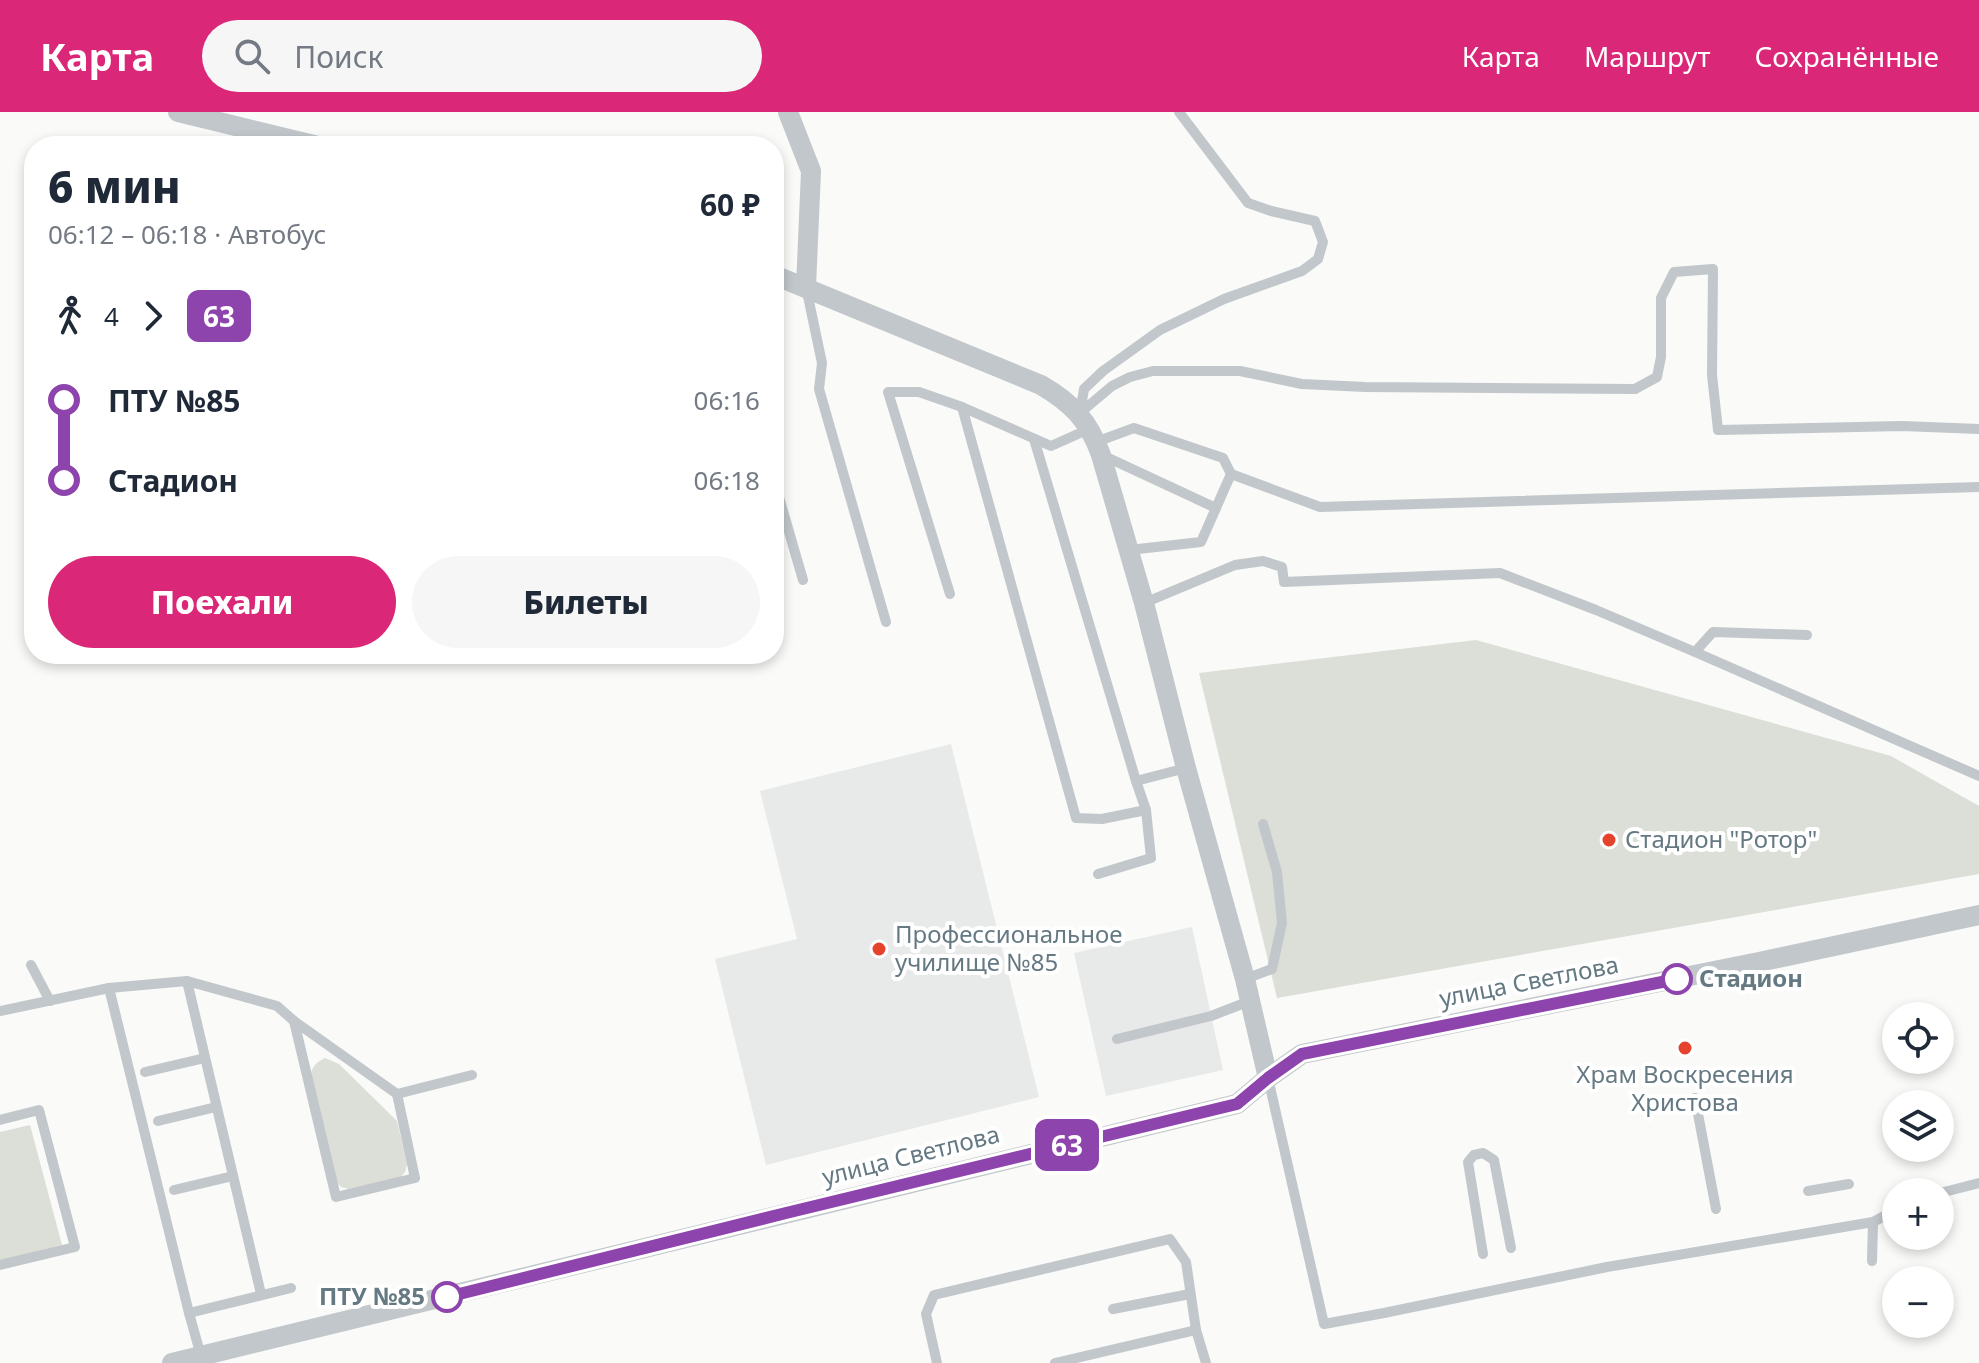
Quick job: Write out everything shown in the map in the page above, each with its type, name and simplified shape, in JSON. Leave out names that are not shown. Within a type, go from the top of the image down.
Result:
[{"type":"street","points":[[178,112],[277,136]]},
{"type":"street","points":[[788,112],[811,171],[806,287]]},
{"type":"street","points":[[784,279],[1041,385],[1061,396],[1091,435],[1144,603],[1245,979],[1268,1078]]},
{"type":"street","name":"улица Светлова","points":[[172,1363],[1237,1104],[1302,1054],[1979,915]]},
{"type":"lane","points":[[1091,435],[1084,389],[1103,371],[1160,330],[1224,299],[1302,271],[1318,259],[1323,242],[1315,221],[1248,203],[1179,112]]},
{"type":"lane","points":[[1091,435],[1112,386],[1153,371],[1240,371],[1302,384],[1365,387],[1635,389],[1657,377],[1661,357],[1661,298],[1674,272],[1713,269],[1712,375],[1718,430],[1902,426],[1979,429]]},
{"type":"lane","points":[[806,287],[822,363],[819,389],[886,622]]},
{"type":"lane","points":[[950,594],[888,392],[919,392],[1051,446],[1134,428],[1223,458],[1231,474],[1320,507],[1979,487]]},
{"type":"lane","points":[[962,407],[1076,818],[1102,819],[1146,810]]},
{"type":"lane","points":[[1091,435],[1216,508]]},
{"type":"lane","points":[[1034,439],[1146,810],[1151,858],[1098,874]]},
{"type":"lane","points":[[1129,550],[1201,542],[1231,474]]},
{"type":"lane","points":[[784,514],[803,580]]},
{"type":"lane","points":[[1144,603],[1235,565],[1263,561],[1282,567],[1284,582],[1500,573],[1596,610],[1979,776]]},
{"type":"lane","points":[[1695,652],[1713,632],[1807,635]]},
{"type":"lane","points":[[1136,781],[1186,768]]},
{"type":"lane","points":[[1245,979],[1272,969],[1282,923],[1277,872],[1263,824]]},
{"type":"lane","points":[[31,965],[50,1001]]},
{"type":"lane","points":[[0,1011],[109,988],[187,981],[277,1006],[397,1094],[415,1178],[336,1197],[294,1021]]},
{"type":"lane","points":[[187,981],[261,1294]]},
{"type":"lane","points":[[109,988],[201,1356]]},
{"type":"lane","points":[[1117,1039],[1211,1016],[1250,1001]]},
{"type":"lane","points":[[145,1072],[205,1058]]},
{"type":"lane","points":[[397,1094],[472,1075]]},
{"type":"lane","points":[[1268,1078],[1324,1324],[1607,1267],[1873,1222],[1882,1217]]},
{"type":"lane","points":[[1695,1098],[1716,1209]]},
{"type":"lane","points":[[158,1121],[216,1107]]},
{"type":"lane","points":[[0,1120],[39,1110],[75,1247],[0,1265]]},
{"type":"lane","points":[[1483,1254],[1468,1162],[1474,1155],[1483,1153],[1494,1160],[1511,1248]]},
{"type":"lane","points":[[174,1190],[233,1176]]},
{"type":"lane","points":[[1954,1189],[1979,1183]]},
{"type":"lane","points":[[1808,1191],[1849,1184]]},
{"type":"lane","points":[[1872,1261],[1873,1222]]},
{"type":"lane","points":[[937,1363],[926,1314],[934,1295],[1170,1239],[1186,1262],[1196,1330],[1206,1363]]},
{"type":"lane","points":[[189,1313],[291,1288]]},
{"type":"lane","points":[[1113,1309],[1190,1294]]},
{"type":"lane","points":[[1055,1363],[1196,1330]]},
{"type":"shaded area","name":"Стадион \"Ротор\"","points":[[1476,640],[1891,756],[1979,806],[1979,874],[1277,998],[1199,673]]},
{"type":"shaded area","name":"Профессиональное училище №85","points":[[951,744],[1039,1097],[766,1165],[715,959],[797,939],[760,791]]},
{"type":"shaded area","points":[[1192,927],[1223,1070],[1106,1096],[1074,953]]},
{"type":"shaded area","points":[[325,1058],[339,1064],[397,1121],[407,1164],[399,1179],[349,1189],[341,1187],[335,1180],[311,1075],[315,1065]]},
{"type":"shaded area","points":[[30,1125],[62,1245],[0,1261],[0,1132]]},
{"type":"bus line","name":"63","points":[[447,1297],[1237,1104],[1302,1054],[1677,979]]},
{"type":"place","name":"Стадион \"Ротор\"","points":[[1609,840]]},
{"type":"place","name":"Профессиональное училище №85","points":[[879,949]]},
{"type":"place","name":"Стадион","points":[[1677,979]]},
{"type":"place","name":"Храм Воскресения Христова","points":[[1685,1048]]},
{"type":"place","name":"ПТУ №85","points":[[447,1297]]}]
